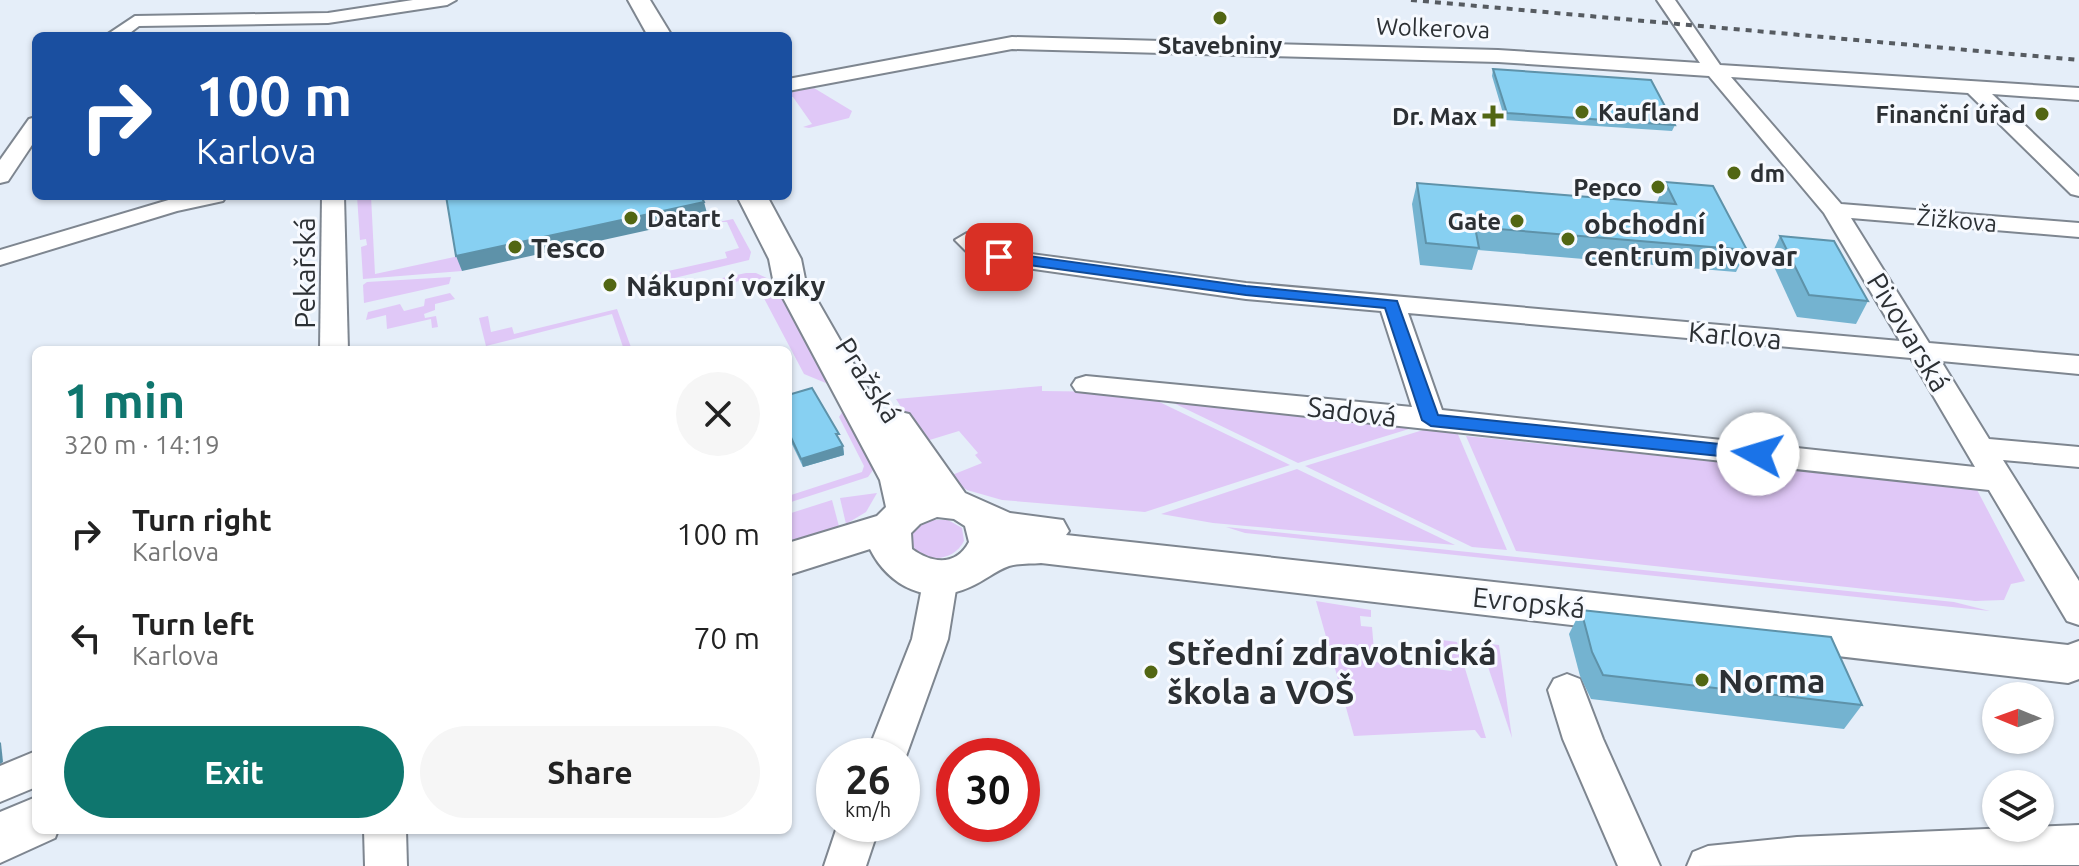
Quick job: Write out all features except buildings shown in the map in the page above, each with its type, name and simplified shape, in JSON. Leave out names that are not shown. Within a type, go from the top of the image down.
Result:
[{"type":"main road","points":[[639,0],[658,32]]},
{"type":"main road","name":"Pražská","points":[[754,200],[785,259],[789,279],[900,480],[897,533]]},
{"type":"main road","name":"Pražská","points":[[785,259],[802,274],[926,472],[966,510]]},
{"type":"main road","points":[[793,559],[851,557],[897,533],[921,506],[966,510],[990,538],[980,560],[970,569],[941,577],[910,572],[897,533]]},
{"type":"main road","name":"Evropská","points":[[966,510],[1014,529],[1162,537],[1340,562],[2043,638],[2079,647]]},
{"type":"main road","name":"Evropská","points":[[980,560],[1011,549],[1041,548],[2068,664],[2079,660]]},
{"type":"main road","points":[[0,838],[32,823]]},
{"type":"street","points":[[120,32],[135,21],[328,27],[410,3],[447,0]]},
{"type":"street","name":"Pivovarská","points":[[1666,0],[1715,71],[1834,210],[2079,611]]},
{"type":"street","name":"Wolkerova","points":[[792,84],[1012,43],[1498,56],[2079,94]]},
{"type":"street","points":[[1973,87],[2079,189]]},
{"type":"street","points":[[0,176],[32,129]]},
{"type":"street","points":[[0,258],[196,200]]},
{"type":"street","name":"Pekařská","points":[[333,200],[334,346]]},
{"type":"street","name":"Žižkova","points":[[1834,210],[2079,230]]},
{"type":"street","name":"Karlova","points":[[967,240],[980,251],[1031,262],[1246,291],[1889,350],[1919,348],[2079,365]]},
{"type":"street","points":[[1392,304],[1431,420]]},
{"type":"street","name":"Sadová","points":[[1086,385],[1999,480]]},
{"type":"street","points":[[1980,448],[2079,457]]},
{"type":"street","points":[[893,738],[930,639],[941,577]]},
{"type":"street","points":[[1567,690],[1583,739],[1639,866]]},
{"type":"street","points":[[0,784],[32,771]]},
{"type":"street","points":[[385,834],[386,866]]},
{"type":"street","points":[[845,866],[853,842]]},
{"type":"street","points":[[1708,866],[1797,857],[2079,845]]},
{"type":"shaded area","points":[[814,88],[852,111],[849,118],[803,127],[812,124],[792,97],[792,91]]},
{"type":"shaded area","points":[[357,200],[371,200],[375,274],[459,256],[462,271],[363,279],[361,247],[367,245],[366,239],[360,240]]},
{"type":"shaded area","points":[[733,219],[751,252],[749,260],[662,281],[659,273],[727,258],[725,252],[739,248],[727,222],[718,222]]},
{"type":"shaded area","points":[[746,273],[756,273],[775,282],[833,386],[804,374],[792,346],[789,346],[757,285],[743,288],[739,281],[670,298],[666,290]]},
{"type":"shaded area","points":[[451,277],[449,284],[364,303],[363,285],[367,282]]},
{"type":"shaded area","points":[[450,293],[455,299],[435,304],[435,310],[424,314],[425,318],[436,316],[438,327],[432,328],[431,319],[387,329],[386,315],[366,320],[368,312],[400,304],[404,311],[424,306],[425,299]]},
{"type":"shaded area","points":[[617,309],[631,346],[623,346],[612,314],[486,346],[479,318],[488,316],[491,332],[512,327],[514,334]]},
{"type":"shaded area","points":[[1042,386],[1042,391],[1121,392],[1147,396],[1290,465],[1145,512],[1002,500],[967,490],[947,477],[982,463],[975,455],[978,453],[959,431],[923,442],[896,399]]},
{"type":"shaded area","points":[[1159,396],[1422,425],[1298,463]]},
{"type":"shaded area","points":[[845,408],[876,466],[868,477],[792,502],[792,495],[862,472],[864,466],[839,417]]},
{"type":"shaded area","points":[[1433,427],[1457,432],[1507,550],[1472,547],[1305,466]]},
{"type":"shaded area","points":[[1466,436],[1976,488],[2025,581],[2011,584],[2004,600],[1975,601],[1516,551]]},
{"type":"shaded area","points":[[1297,469],[1455,545],[1213,523],[1161,514]]},
{"type":"shaded area","points":[[877,493],[866,512],[846,524],[840,498]]},
{"type":"shaded area","points":[[832,500],[841,534],[792,540],[792,513]]},
{"type":"shaded area","points":[[929,520],[948,520],[962,528],[964,541],[960,547],[942,558],[928,557],[915,550],[910,536],[915,528]]},
{"type":"shaded area","points":[[1226,527],[1954,602],[1990,611],[1245,533]]},
{"type":"shaded area","points":[[1316,601],[1371,610],[1371,617],[1360,616],[1361,626],[1372,627],[1375,662],[1452,671],[1442,640],[1457,642],[1486,738],[1481,738],[1475,730],[1354,736]]},
{"type":"shaded area","points":[[1480,643],[1499,645],[1512,738]]},
{"type":"railway","points":[[1411,0],[2079,60]]},
{"type":"place","name":"Stavebniny","points":[[1220,18]]},
{"type":"place","name":"Kaufland","points":[[1582,112]]},
{"type":"place","name":"Finanční úřad","points":[[2042,114]]},
{"type":"place","name":"Dr. Max","points":[[1493,116]]},
{"type":"place","name":"dm","points":[[1734,173]]},
{"type":"place","name":"Pepco","points":[[1658,187]]},
{"type":"place","name":"Datart","points":[[631,218]]},
{"type":"place","name":"Gate","points":[[1517,221]]},
{"type":"place","name":"obchodní centrum pivovar","points":[[1568,239]]},
{"type":"place","name":"Tesco","points":[[515,247]]},
{"type":"place","name":"Nákupní vozíky","points":[[610,285]]},
{"type":"place","name":"Střední zdravotnická škola a VOŠ","points":[[1151,672]]},
{"type":"place","name":"Norma","points":[[1702,680]]},
{"type":"route","points":[[999,257],[1246,291],[1392,304],[1431,420],[1758,454]]}]
